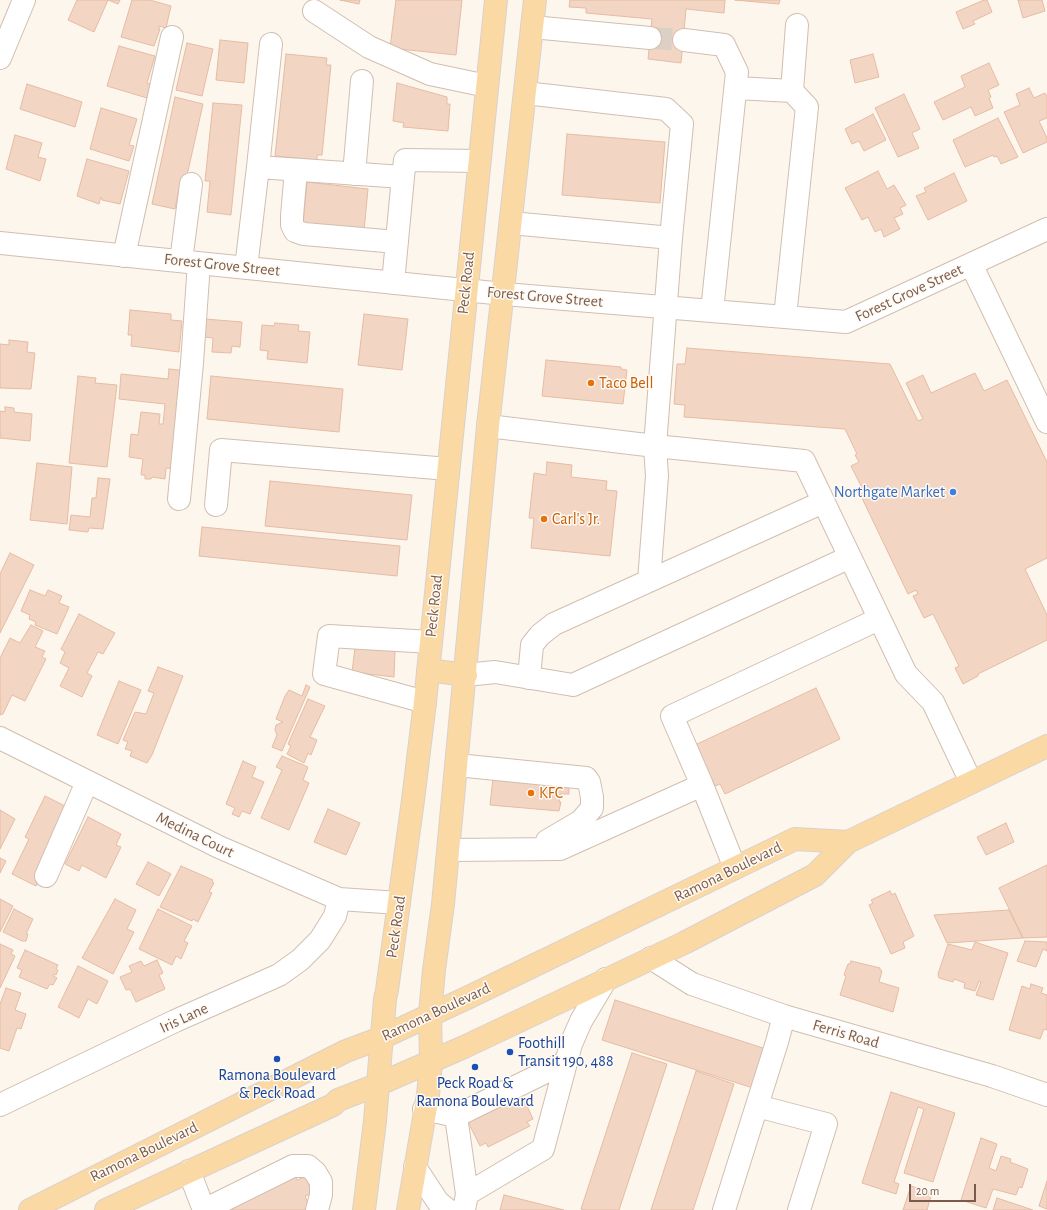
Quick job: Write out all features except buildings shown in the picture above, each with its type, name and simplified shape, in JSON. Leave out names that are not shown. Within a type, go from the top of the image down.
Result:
[{"type":"main road","name":"Peck Road","points":[[364,1210],[375,1121],[384,999],[388,990],[425,702],[496,0]]},
{"type":"main road","points":[[412,1209],[415,1167],[424,1109],[428,1095],[431,1061],[430,1014],[449,850],[488,426],[504,294],[535,0]]},
{"type":"main road","points":[[428,670],[466,675]]},
{"type":"main road","name":"Ramona Boulevard","points":[[106,1210],[333,1105],[338,1100],[377,1085],[431,1061],[651,958],[816,875],[848,842],[1047,746]]},
{"type":"main road","name":"Ramona Boulevard","points":[[30,1210],[346,1051],[381,1038],[608,931],[795,839],[848,842]]},
{"type":"street","points":[[0,58],[24,0]]},
{"type":"street","points":[[314,11],[369,47],[430,74],[487,86]]},
{"type":"street","points":[[792,91],[797,25]]},
{"type":"street","points":[[532,27],[650,38]]},
{"type":"street","points":[[124,256],[172,37]]},
{"type":"street","points":[[684,40],[724,45],[737,72],[712,311]]},
{"type":"street","points":[[246,268],[271,44]]},
{"type":"street","points":[[354,174],[362,81]]},
{"type":"street","points":[[736,88],[792,91],[807,107],[785,317]]},
{"type":"street","points":[[525,94],[666,108],[682,124],[671,238],[655,446],[657,476],[649,581]]},
{"type":"street","points":[[393,283],[405,160],[479,161]]},
{"type":"street","points":[[258,167],[403,177]]},
{"type":"street","points":[[296,170],[292,216],[292,225],[295,230],[304,234],[397,242]]},
{"type":"street","points":[[178,499],[192,364],[190,262],[191,184]]},
{"type":"street","points":[[511,223],[671,238]]},
{"type":"street","name":"Forest Grove Street","points":[[0,243],[504,294],[846,322],[1047,229]]},
{"type":"street","points":[[970,264],[1047,422]]},
{"type":"street","points":[[488,426],[655,446],[804,461],[906,674],[933,702],[971,782]]},
{"type":"street","points":[[216,504],[221,450],[448,469]]},
{"type":"street","points":[[529,678],[532,645],[540,635],[554,624],[824,502]]},
{"type":"street","points":[[466,675],[495,672],[573,685],[850,557]]},
{"type":"street","points":[[735,868],[702,785],[672,716],[879,619]]},
{"type":"street","points":[[425,702],[324,674],[328,636],[431,642]]},
{"type":"street","name":"Medina Court","points":[[0,738],[219,847],[339,899],[399,903]]},
{"type":"street","points":[[457,765],[586,778],[589,782],[592,797],[592,808],[581,821],[534,849]]},
{"type":"street","points":[[46,876],[87,782]]},
{"type":"street","points":[[449,850],[560,849],[702,785]]},
{"type":"street","name":"Iris Lane","points":[[0,1106],[175,1021],[279,975],[300,960],[320,940],[334,916],[339,899]]},
{"type":"street","name":"Ferris Road","points":[[651,958],[692,984],[784,1016],[992,1076],[1047,1095]]},
{"type":"street","points":[[456,1116],[465,1202],[543,1149],[568,1053],[581,1021],[606,979]]},
{"type":"street","points":[[564,998],[568,1053]]},
{"type":"street","points":[[724,1210],[784,1016]]},
{"type":"street","points":[[424,1109],[456,1116],[568,1053]]},
{"type":"street","points":[[757,1106],[826,1124],[799,1210]]},
{"type":"street","points":[[189,1171],[204,1210],[293,1166],[308,1166],[315,1172],[321,1182],[317,1210]]},
{"type":"street","points":[[415,1167],[438,1202],[448,1210]]},
{"type":"tunnel","points":[[650,38],[684,40]]},
{"type":"place","name":"Taco Bell","points":[[591,383]]},
{"type":"place","name":"Northgate Market","points":[[953,492]]},
{"type":"place","name":"Carl's Jr.","points":[[544,519]]},
{"type":"place","name":"KFC","points":[[531,793]]},
{"type":"place","name":"Foothill Transit 190, 488","points":[[510,1052]]},
{"type":"place","name":"Ramona Boulevard & Peck Road","points":[[277,1059]]},
{"type":"place","name":"Peck Road & Ramona Boulevard","points":[[475,1067]]}]
